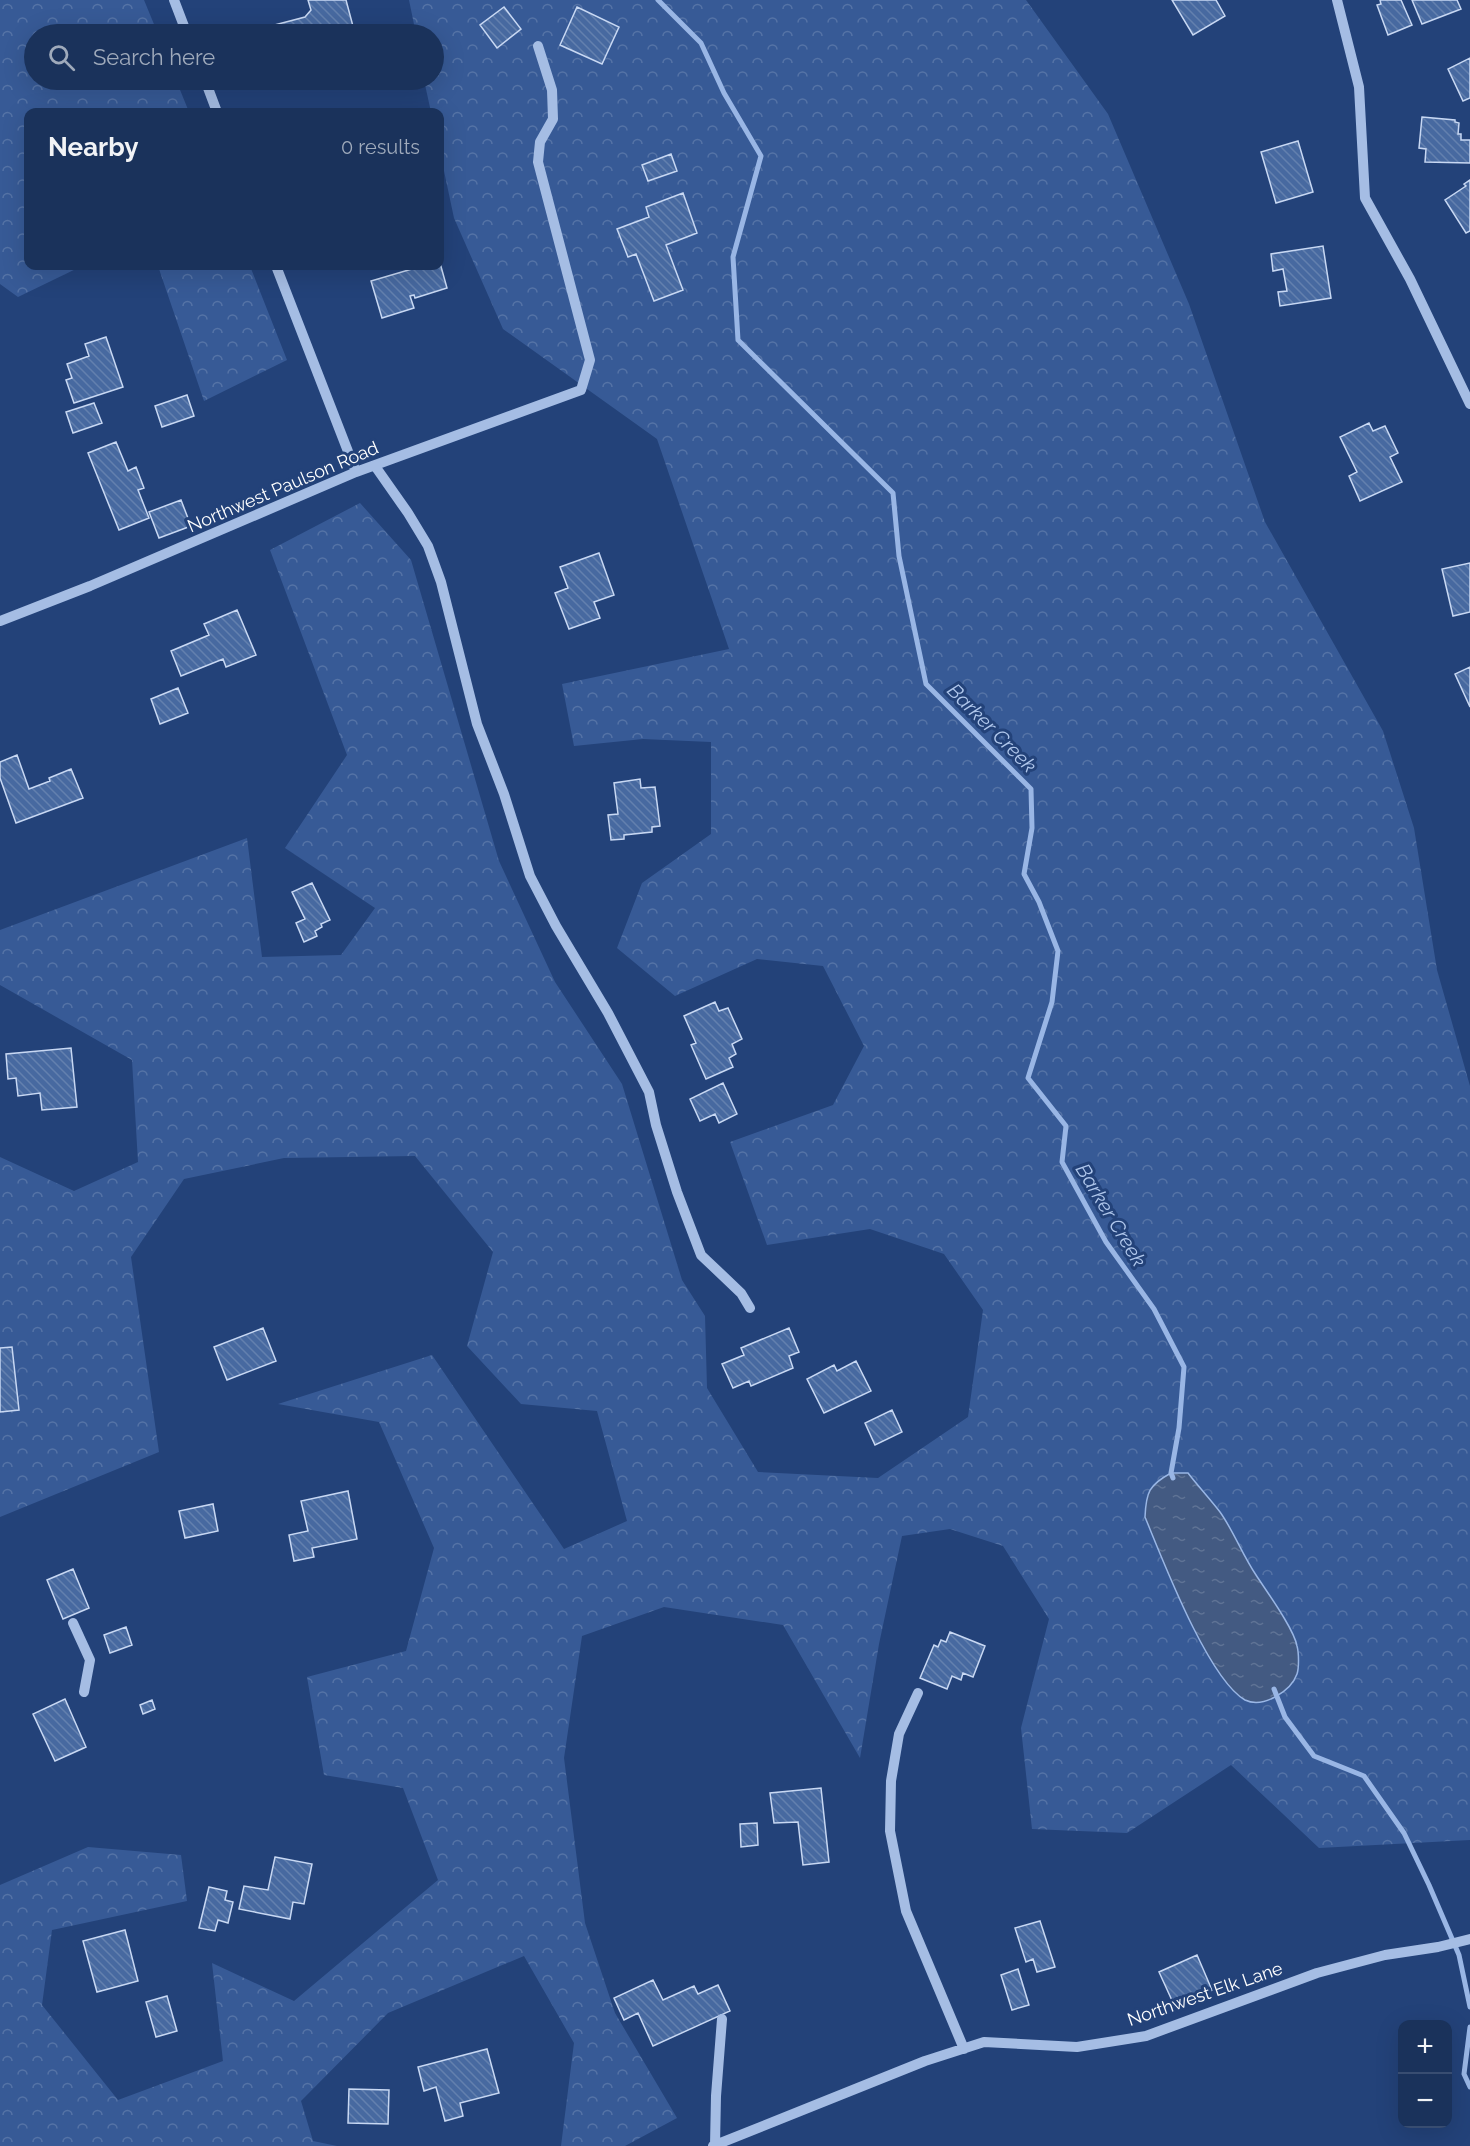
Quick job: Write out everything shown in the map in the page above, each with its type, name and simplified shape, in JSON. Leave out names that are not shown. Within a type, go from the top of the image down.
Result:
[{"type":"street","points":[[174,0],[183,24]]},
{"type":"street","points":[[1337,0],[1359,87],[1365,198],[1410,279],[1470,404]]},
{"type":"street","name":"Northwest Paulson Road","points":[[0,621],[90,586],[356,472],[581,390],[590,360],[538,162],[540,142],[553,118],[552,90],[538,46]]},
{"type":"street","points":[[209,90],[216,108]]},
{"type":"street","points":[[278,270],[356,472]]},
{"type":"street","points":[[375,465],[428,546],[441,582],[477,724],[504,794],[530,876],[649,1092],[656,1125],[677,1192],[701,1255],[741,1293],[750,1308]]},
{"type":"street","points":[[73,1623],[90,1660],[84,1692]]},
{"type":"street","points":[[918,1693],[899,1734],[891,1781],[890,1831],[906,1911],[964,2049]]},
{"type":"street","name":"Northwest Elk Lane","points":[[714,2146],[925,2061],[984,2042],[1077,2047],[1146,2036],[1317,1973],[1385,1955],[1438,1947],[1470,1939]]},
{"type":"street","points":[[714,2146],[722,2019]]},
{"type":"green space","points":[[0,0],[144,0],[154,24],[24,24],[24,90],[180,90],[187,108],[24,108],[24,270],[74,270],[18,297],[0,284]]},
{"type":"green space","points":[[409,0],[1026,0],[1108,114],[1189,304],[1265,522],[1383,731],[1414,828],[1437,970],[1470,1086],[1470,1840],[1319,1848],[1231,1765],[1127,1833],[1032,1829],[1021,1728],[1049,1619],[1003,1546],[950,1529],[902,1536],[879,1644],[860,1758],[783,1625],[664,1607],[582,1636],[564,1758],[585,1923],[615,2013],[677,2118],[625,2146],[561,2146],[574,2043],[524,1956],[388,2013],[301,2101],[313,2141],[337,2146],[0,2146],[0,1885],[88,1847],[181,1855],[187,1901],[52,1930],[42,2005],[118,2100],[223,2061],[212,1963],[294,2001],[438,1880],[403,1788],[324,1775],[307,1677],[406,1651],[434,1548],[379,1422],[278,1404],[432,1355],[564,1549],[627,1521],[597,1411],[521,1404],[467,1346],[493,1252],[415,1156],[284,1158],[184,1179],[131,1257],[159,1452],[0,1517],[0,1157],[74,1191],[138,1162],[132,1060],[0,985],[0,930],[247,838],[262,957],[341,955],[375,908],[285,848],[347,755],[270,550],[360,503],[411,560],[499,861],[555,982],[622,1084],[682,1280],[705,1316],[707,1388],[758,1472],[878,1478],[968,1417],[983,1310],[944,1254],[870,1229],[767,1245],[730,1142],[833,1105],[864,1046],[823,966],[757,959],[675,996],[617,948],[642,883],[711,834],[711,742],[643,739],[574,746],[562,684],[729,649],[657,439],[503,329],[454,218],[444,171],[444,108],[430,108],[426,90],[444,90],[444,24],[414,24]],"holes":[[[1171,1473],[1188,1473],[1280,1611],[1297,1644],[1299,1659],[1296,1673],[1289,1685],[1268,1700],[1255,1702],[1242,1698],[1217,1667],[1193,1626],[1145,1517],[1150,1490]]]},
{"type":"green space","points":[[159,270],[252,270],[287,360],[204,401]]},
{"type":"water","points":[[1171,1473],[1188,1473],[1220,1512],[1251,1568],[1291,1630],[1298,1649],[1297,1674],[1289,1686],[1276,1697],[1252,1702],[1245,1700],[1231,1688],[1216,1668],[1188,1616],[1145,1517],[1150,1490],[1158,1481]]},
{"type":"building","points":[[308,0],[346,0],[352,24],[278,24],[305,17],[311,10]]},
{"type":"building","points":[[1172,0],[1216,0],[1225,16],[1193,35]]},
{"type":"building","points":[[1380,0],[1401,0],[1412,25],[1388,35],[1377,5],[1381,4]]},
{"type":"building","points":[[1412,0],[1457,0],[1461,9],[1422,24]]},
{"type":"building","points":[[504,7],[521,29],[497,48],[480,25]]},
{"type":"building","points":[[577,7],[619,27],[602,64],[560,45]]},
{"type":"building","points":[[1470,58],[1470,98],[1463,101],[1448,69]]},
{"type":"building","points":[[1422,117],[1455,120],[1459,123],[1458,134],[1461,134],[1461,140],[1470,140],[1470,163],[1425,162],[1426,149],[1419,148]]},
{"type":"building","points":[[1298,141],[1313,192],[1276,203],[1261,152]]},
{"type":"building","points":[[671,154],[677,171],[648,181],[642,165]]},
{"type":"building","points":[[1470,180],[1470,231],[1466,233],[1445,200],[1466,186],[1464,184]]},
{"type":"building","points":[[683,193],[697,233],[666,245],[683,290],[654,301],[636,254],[628,257],[617,229],[649,217],[646,207]]},
{"type":"building","points":[[1323,246],[1331,298],[1280,306],[1278,292],[1287,291],[1283,269],[1273,271],[1271,254]]},
{"type":"building","points":[[408,270],[442,270],[447,288],[415,298],[414,295],[410,296],[414,308],[382,318],[371,281]]},
{"type":"building","points":[[106,337],[123,387],[74,403],[66,380],[72,378],[67,364],[89,356],[85,344]]},
{"type":"building","points":[[187,395],[194,416],[162,427],[155,406]]},
{"type":"building","points":[[94,403],[102,423],[73,433],[66,412]]},
{"type":"building","points":[[1369,423],[1373,431],[1385,426],[1398,453],[1390,457],[1402,482],[1360,501],[1349,476],[1357,472],[1340,437]]},
{"type":"building","points":[[116,442],[128,471],[136,467],[144,488],[138,490],[149,518],[119,530],[88,453]]},
{"type":"building","points":[[181,500],[191,526],[159,538],[149,512]]},
{"type":"building","points":[[599,553],[614,595],[594,602],[600,618],[569,629],[555,593],[568,588],[560,567]]},
{"type":"building","points":[[1470,563],[1470,612],[1453,616],[1442,569]]},
{"type":"building","points":[[237,610],[256,655],[226,667],[223,659],[181,676],[171,651],[209,635],[204,624]]},
{"type":"building","points":[[1470,667],[1470,707],[1455,674]]},
{"type":"building","points":[[178,688],[188,713],[160,724],[151,699]]},
{"type":"building","points":[[17,755],[29,789],[50,781],[49,778],[71,769],[83,798],[16,823],[0,778],[0,762]]},
{"type":"building","points":[[640,779],[641,788],[655,787],[660,826],[652,827],[652,832],[624,835],[624,839],[611,840],[608,815],[618,814],[614,783]]},
{"type":"building","points":[[312,883],[330,920],[321,924],[322,927],[315,931],[317,936],[304,942],[296,923],[305,919],[292,892]]},
{"type":"building","points":[[715,1002],[719,1011],[728,1008],[742,1039],[732,1044],[736,1054],[729,1058],[733,1067],[706,1079],[691,1045],[696,1043],[684,1016]]},
{"type":"building","points":[[71,1048],[77,1107],[42,1110],[40,1093],[18,1096],[16,1078],[8,1079],[6,1054]]},
{"type":"building","points":[[723,1083],[737,1114],[719,1123],[715,1114],[700,1121],[690,1099]]},
{"type":"building","points":[[263,1328],[276,1361],[227,1380],[214,1347]]},
{"type":"building","points":[[789,1328],[799,1352],[789,1356],[793,1368],[751,1386],[749,1381],[733,1388],[722,1364],[744,1355],[741,1348]]},
{"type":"building","points":[[12,1347],[19,1410],[0,1412],[0,1348]]},
{"type":"building","points":[[856,1361],[871,1391],[824,1413],[807,1379],[834,1365],[837,1371]]},
{"type":"building","points":[[892,1410],[902,1432],[875,1445],[865,1423]]},
{"type":"building","points":[[348,1491],[357,1539],[312,1548],[314,1557],[294,1561],[289,1535],[308,1531],[301,1501]]},
{"type":"building","points":[[213,1504],[218,1531],[185,1538],[179,1511]]},
{"type":"building","points":[[73,1569],[89,1608],[63,1619],[47,1580]]},
{"type":"building","points":[[126,1627],[132,1645],[110,1653],[104,1635]]},
{"type":"building","points":[[950,1632],[985,1646],[973,1677],[963,1673],[961,1680],[952,1676],[947,1689],[920,1678],[934,1645],[938,1647],[941,1640],[946,1642]]},
{"type":"building","points":[[65,1699],[86,1747],[55,1761],[33,1714]]},
{"type":"building","points":[[152,1700],[155,1709],[143,1714],[140,1705]]},
{"type":"building","points":[[821,1788],[829,1862],[803,1865],[798,1822],[774,1823],[770,1793]]},
{"type":"building","points":[[757,1823],[758,1845],[741,1847],[740,1824]]},
{"type":"building","points":[[275,1857],[312,1864],[304,1904],[293,1902],[290,1919],[239,1909],[244,1886],[268,1890]]},
{"type":"building","points":[[209,1887],[227,1891],[225,1900],[233,1902],[228,1923],[218,1920],[215,1931],[199,1928]]},
{"type":"building","points":[[1040,1921],[1055,1967],[1037,1972],[1033,1959],[1026,1962],[1015,1928]]},
{"type":"building","points":[[125,1930],[138,1981],[97,1992],[83,1941]]},
{"type":"building","points":[[1197,1955],[1212,1990],[1175,2007],[1159,1972]]},
{"type":"building","points":[[1018,1969],[1029,2005],[1012,2010],[1001,1975]]},
{"type":"building","points":[[653,1980],[663,2000],[694,1986],[698,1994],[718,1985],[730,2011],[653,2046],[638,2013],[624,2020],[614,1998]]},
{"type":"building","points":[[167,1996],[177,2031],[156,2037],[146,2002]]},
{"type":"building","points":[[487,2049],[499,2093],[460,2103],[463,2116],[445,2121],[436,2087],[424,2091],[418,2067]]},
{"type":"building","points":[[349,2089],[389,2090],[388,2124],[348,2123]]},
{"type":"waterway","name":"Barker Creek","points":[[658,0],[701,43],[724,93],[761,156],[733,257],[738,340],[893,493],[899,556],[926,684],[1031,789],[1032,828],[1024,874],[1039,902],[1058,951],[1052,1002],[1028,1078],[1066,1126],[1062,1162],[1106,1242],[1154,1309],[1184,1367],[1179,1428],[1171,1473],[1173,1478]]},
{"type":"waterway","name":"Barker Creek","points":[[1274,1689],[1285,1717],[1314,1756],[1364,1776],[1404,1833],[1459,1955],[1470,2007]]},
{"type":"waterway","name":"Barker Creek","points":[[1470,2027],[1464,2074],[1470,2087]]}]
